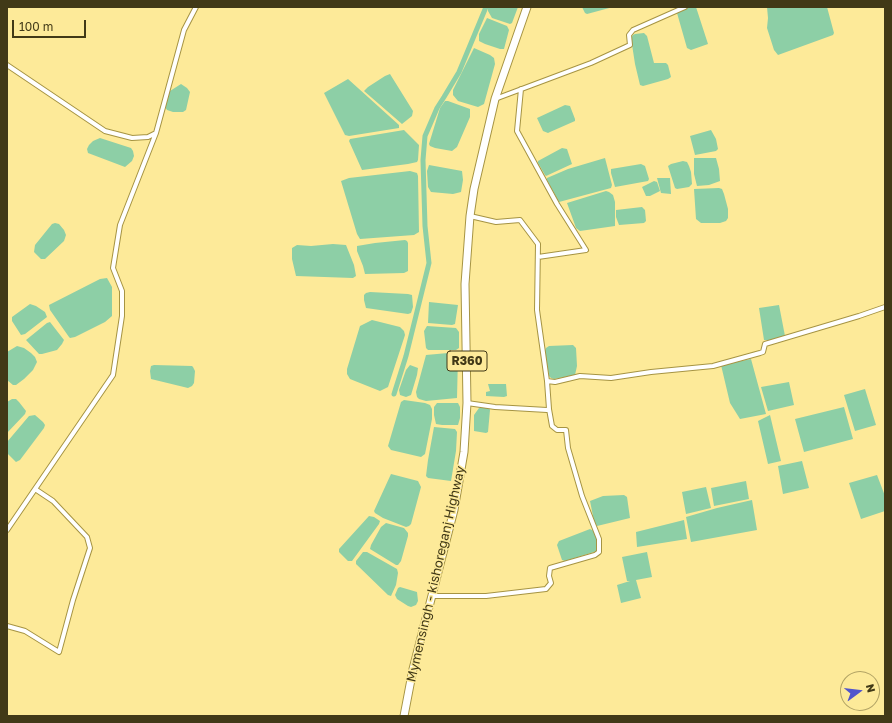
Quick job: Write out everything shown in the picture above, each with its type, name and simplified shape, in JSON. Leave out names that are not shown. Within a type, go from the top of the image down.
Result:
[{"type":"main road","name":"Mymensingh - kishoreganj Highway","points":[[404,716],[413,670],[458,485],[466,432],[465,284],[470,216],[474,189],[495,99],[527,7]]},
{"type":"street","points":[[7,530],[114,375],[122,316],[122,291],[113,268],[120,225],[156,133],[184,30],[196,7]]},
{"type":"street","points":[[495,99],[591,63],[630,45],[629,35],[633,30],[685,7]]},
{"type":"street","points":[[7,65],[105,131],[132,138],[148,137],[156,133]]},
{"type":"street","points":[[521,89],[517,131],[557,204],[586,250],[538,257]]},
{"type":"street","points":[[432,596],[486,596],[546,589],[551,583],[549,576],[550,568],[595,555],[599,552],[599,539],[582,496],[568,448],[566,430],[557,430],[552,426],[538,310],[538,244],[520,220],[496,222],[470,216]]},
{"type":"street","points":[[547,381],[555,382],[580,376],[611,378],[713,366],[763,352],[765,344],[885,307]]},
{"type":"street","points":[[467,403],[495,407],[549,409]]},
{"type":"street","points":[[7,626],[25,631],[59,652],[73,600],[90,548],[87,537],[53,501],[35,490]]},
{"type":"shaded area","points":[[488,7],[518,7],[512,23],[510,24],[492,18],[488,11]]},
{"type":"shaded area","points":[[582,7],[613,7],[587,14]]},
{"type":"shaded area","points":[[690,7],[696,7],[708,44],[691,50],[687,48],[677,13]]},
{"type":"shaded area","points":[[767,7],[827,7],[834,33],[833,35],[778,55],[774,50],[767,28]]},
{"type":"shaded area","points":[[487,18],[507,26],[509,30],[504,49],[500,49],[479,41],[479,34]]},
{"type":"shaded area","points":[[644,33],[647,36],[654,63],[666,63],[668,65],[671,77],[643,86],[640,85],[631,38],[635,34]]},
{"type":"shaded area","points":[[474,48],[494,58],[495,64],[484,104],[478,107],[458,101],[453,95],[453,90]]},
{"type":"shaded area","points":[[390,74],[413,111],[412,116],[402,124],[364,91]]},
{"type":"shaded area","points":[[348,79],[399,125],[399,128],[349,136],[345,135],[324,93]]},
{"type":"shaded area","points":[[181,84],[190,92],[186,110],[183,112],[173,112],[167,110],[165,107],[170,91]]},
{"type":"shaded area","points":[[445,101],[470,109],[470,117],[457,147],[452,151],[435,148],[429,144],[440,108]]},
{"type":"shaded area","points":[[565,105],[570,106],[575,121],[548,133],[543,131],[537,118]]},
{"type":"shaded area","points":[[404,130],[419,145],[417,162],[362,170],[349,141],[350,139]]},
{"type":"shaded area","points":[[711,130],[716,139],[718,149],[716,151],[695,155],[690,136]]},
{"type":"shaded area","points":[[100,138],[131,148],[134,156],[132,161],[125,167],[88,153],[87,149],[89,145],[93,141]]},
{"type":"shaded area","points":[[562,148],[567,149],[572,164],[546,176],[538,161]]},
{"type":"shaded area","points":[[605,158],[612,185],[611,188],[559,202],[547,178],[568,169]]},
{"type":"shaded area","points":[[694,158],[716,158],[720,181],[709,185],[697,186],[694,174]]},
{"type":"shaded area","points":[[683,161],[687,162],[689,166],[692,184],[689,187],[677,189],[675,188],[668,166]]},
{"type":"shaded area","points":[[641,164],[645,166],[649,179],[648,181],[615,187],[611,169]]},
{"type":"shaded area","points":[[429,165],[462,171],[463,180],[461,192],[453,194],[431,192],[428,187],[427,171]]},
{"type":"shaded area","points":[[410,171],[417,173],[418,176],[419,232],[414,235],[360,239],[357,234],[341,181],[349,178]]},
{"type":"shaded area","points":[[657,178],[670,178],[671,194],[661,193]]},
{"type":"shaded area","points":[[654,181],[657,182],[660,191],[650,196],[646,196],[642,187]]},
{"type":"shaded area","points":[[694,189],[722,189],[724,194],[728,209],[728,218],[726,221],[720,223],[701,223],[696,219]]},
{"type":"shaded area","points":[[606,191],[613,195],[615,202],[615,226],[580,231],[576,228],[567,203]]},
{"type":"shaded area","points":[[642,207],[645,210],[646,221],[644,223],[619,225],[616,217],[616,210]]},
{"type":"shaded area","points":[[52,224],[59,224],[64,230],[66,235],[64,241],[45,259],[41,259],[34,252],[35,245]]},
{"type":"shaded area","points":[[405,240],[408,243],[408,271],[404,273],[365,274],[357,251],[357,246]]},
{"type":"shaded area","points":[[333,244],[346,245],[354,265],[356,276],[353,278],[296,276],[292,259],[292,248],[297,245],[311,246]]},
{"type":"shaded area","points":[[107,278],[112,287],[112,316],[105,322],[70,338],[50,310],[49,305],[100,279]]},
{"type":"shaded area","points":[[370,292],[412,295],[413,307],[411,313],[408,314],[366,308],[364,295]]},
{"type":"shaded area","points":[[429,302],[458,305],[455,324],[428,323]]},
{"type":"shaded area","points":[[30,304],[45,312],[47,317],[25,334],[21,335],[12,321],[12,317]]},
{"type":"shaded area","points":[[779,305],[785,336],[775,340],[764,340],[759,308]]},
{"type":"shaded area","points":[[372,320],[400,327],[404,331],[405,335],[388,387],[380,391],[350,379],[347,374],[347,369],[360,326]]},
{"type":"shaded area","points":[[50,322],[64,340],[57,350],[39,354],[26,340]]},
{"type":"shaded area","points":[[427,326],[456,328],[459,332],[459,348],[456,350],[428,350],[426,348],[424,331]]},
{"type":"shaded area","points":[[573,345],[576,348],[577,366],[575,375],[554,379],[551,378],[549,376],[545,351],[546,348],[549,346]]},
{"type":"shaded area","points":[[17,346],[24,348],[31,353],[37,362],[33,370],[24,379],[16,385],[13,385],[7,380],[7,352]]},
{"type":"shaded area","points":[[457,353],[458,356],[457,398],[426,401],[419,399],[416,392],[426,355]]},
{"type":"shaded area","points":[[751,359],[766,414],[740,419],[730,403],[721,365]]},
{"type":"shaded area","points":[[410,365],[418,368],[411,395],[406,397],[400,395],[399,390],[406,370]]},
{"type":"shaded area","points":[[151,366],[192,366],[195,371],[194,383],[188,388],[151,379]]},
{"type":"shaded area","points":[[789,382],[794,405],[768,411],[761,387]]},
{"type":"shaded area","points":[[488,384],[506,384],[507,396],[486,396],[486,392],[490,391]]},
{"type":"shaded area","points":[[865,389],[876,425],[855,431],[844,395]]},
{"type":"shaded area","points":[[12,399],[16,399],[26,411],[25,414],[7,433],[7,402]]},
{"type":"shaded area","points":[[404,400],[425,403],[430,405],[432,409],[432,419],[425,454],[421,457],[391,450],[388,446],[401,402]]},
{"type":"shaded area","points":[[437,403],[458,403],[460,407],[460,418],[458,425],[436,424],[434,407]]},
{"type":"shaded area","points":[[844,407],[853,439],[804,452],[795,419]]},
{"type":"shaded area","points":[[479,408],[489,408],[490,410],[488,432],[486,433],[474,431],[474,415]]},
{"type":"shaded area","points":[[35,415],[43,422],[45,425],[44,428],[20,460],[16,462],[7,453],[7,442],[29,416]]},
{"type":"shaded area","points":[[770,415],[781,461],[768,464],[758,421]]},
{"type":"shaded area","points":[[434,427],[455,429],[457,432],[456,451],[451,481],[428,478],[426,476]]},
{"type":"shaded area","points":[[802,461],[809,488],[783,494],[778,466]]},
{"type":"shaded area","points":[[391,474],[418,481],[421,487],[411,524],[406,527],[383,518],[374,511]]},
{"type":"shaded area","points":[[877,475],[885,496],[885,511],[861,519],[849,483]]},
{"type":"shaded area","points":[[746,481],[749,499],[714,506],[711,488]]},
{"type":"shaded area","points":[[706,487],[711,508],[686,514],[682,492]]},
{"type":"shaded area","points":[[624,495],[627,497],[630,518],[597,526],[594,521],[590,501],[603,496]]},
{"type":"shaded area","points":[[752,500],[757,530],[691,542],[686,517]]},
{"type":"shaded area","points":[[369,516],[380,521],[379,524],[352,561],[348,561],[339,552],[339,549]]},
{"type":"shaded area","points":[[684,520],[687,539],[637,547],[636,532]]},
{"type":"shaded area","points":[[386,523],[404,528],[408,533],[401,561],[398,565],[370,549],[381,527]]},
{"type":"shaded area","points":[[590,529],[594,531],[596,537],[597,550],[565,561],[562,560],[557,545],[559,541]]},
{"type":"shaded area","points":[[363,552],[367,552],[397,569],[398,573],[396,585],[391,596],[388,595],[356,564],[356,561]]},
{"type":"shaded area","points":[[647,552],[652,577],[636,580],[641,598],[621,603],[617,585],[630,581],[627,581],[622,557]]},
{"type":"shaded area","points":[[400,587],[417,592],[418,601],[416,605],[411,607],[397,599],[395,595]]},
{"type":"waterway","points":[[394,394],[406,356],[429,263],[425,226],[423,160],[425,136],[437,108],[459,72],[486,7]]}]
